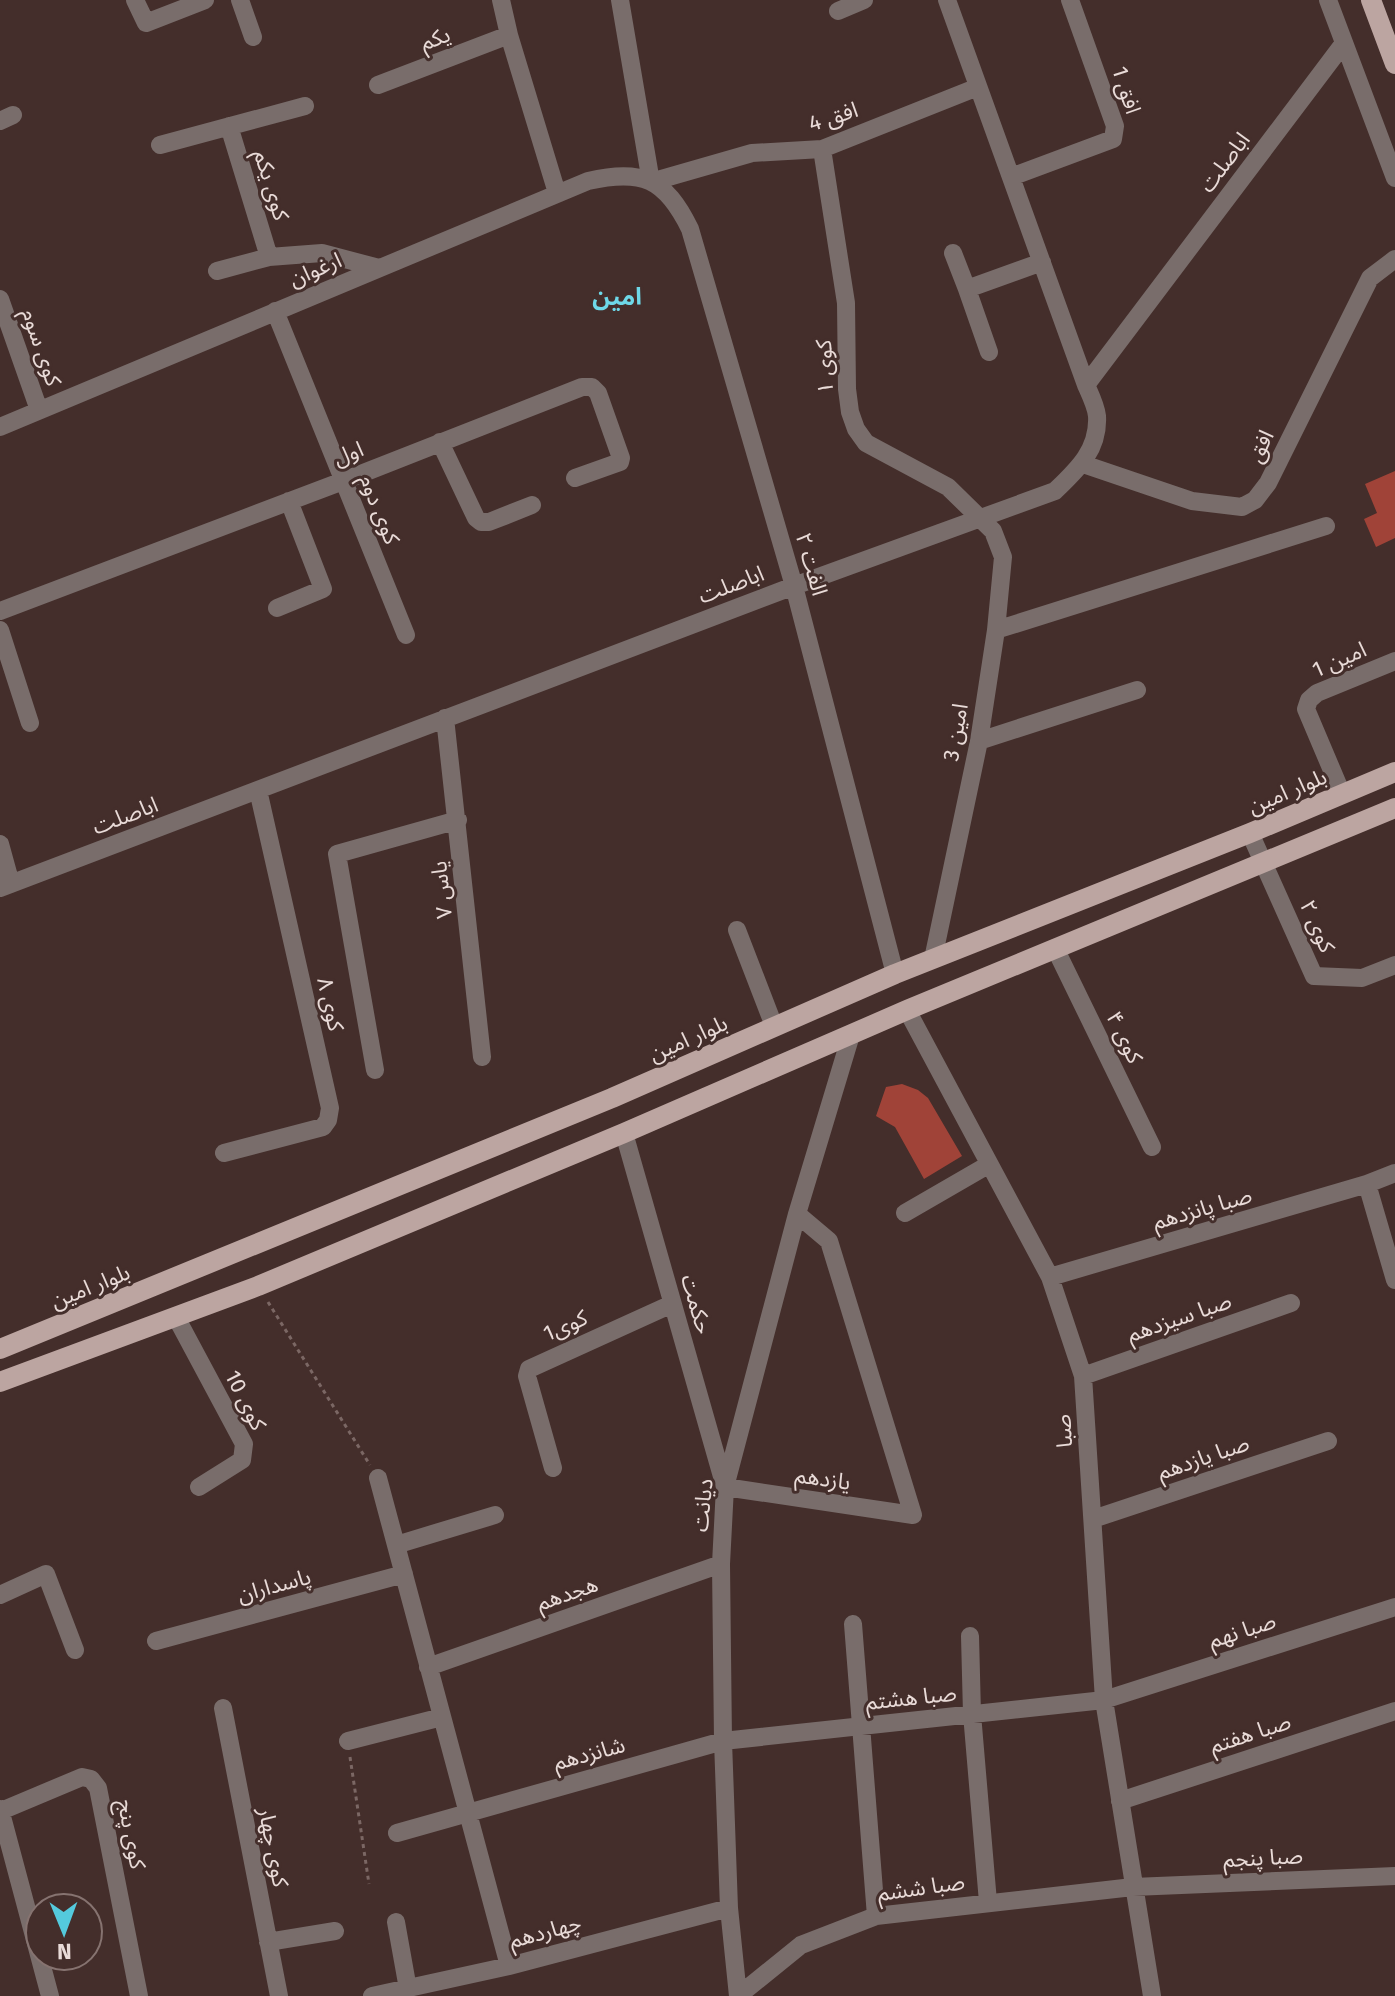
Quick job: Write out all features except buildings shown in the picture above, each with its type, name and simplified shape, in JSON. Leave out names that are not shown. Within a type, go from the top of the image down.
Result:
[{"type":"main road","points":[[1371,0],[1395,64]]},
{"type":"main road","name":"بلوار امین","points":[[0,1349],[612,1098],[895,974],[1395,772]]},
{"type":"main road","points":[[0,1382],[258,1286],[624,1133],[907,1010],[1395,808]]},
{"type":"main road","points":[[612,1098],[624,1133]]},
{"type":"street","points":[[135,0],[146,23],[205,0]]},
{"type":"street","points":[[240,0],[253,37]]},
{"type":"street","points":[[501,0],[557,193]]},
{"type":"street","points":[[620,0],[651,182]]},
{"type":"street","points":[[838,11],[864,0]]},
{"type":"street","points":[[947,0],[1086,385]]},
{"type":"street","name":"افق 1","points":[[1011,177],[1113,139],[1115,126],[1070,0]]},
{"type":"street","points":[[1328,0],[1395,178]]},
{"type":"street","name":"یکم","points":[[378,85],[509,35]]},
{"type":"street","name":"اباصلت","points":[[6,886],[794,586],[1055,491],[1083,464],[1092,445],[1097,415],[1086,385],[1344,43]]},
{"type":"street","name":"افق 4","points":[[651,182],[752,153],[822,149],[978,87]]},
{"type":"street","points":[[160,145],[305,106]]},
{"type":"street","name":"کوی یکم","points":[[229,126],[269,257]]},
{"type":"street","name":"کوی ۱","points":[[822,149],[846,303],[847,389],[856,429],[866,443],[948,487],[981,518]]},
{"type":"street","name":"ارغوان","points":[[0,427],[588,181],[618,174],[651,182]]},
{"type":"street","name":"الفت ۲","points":[[651,182],[678,205],[690,229],[794,586],[895,974]]},
{"type":"street","points":[[217,271],[269,257],[322,253],[379,268]]},
{"type":"street","points":[[953,253],[989,352]]},
{"type":"street","name":"افق","points":[[1083,464],[1192,501],[1242,507],[1255,500],[1268,483],[1370,278],[1383,265],[1395,259]]},
{"type":"street","points":[[967,289],[1042,262]]},
{"type":"street","name":"کوی سوم","points":[[0,299],[39,410]]},
{"type":"street","name":"کوی دوم","points":[[275,311],[406,635]]},
{"type":"street","name":"اول","points":[[0,611],[582,387],[592,387],[598,393],[621,458],[620,462],[575,478]]},
{"type":"street","points":[[440,442],[476,518],[481,522],[489,522],[532,505]]},
{"type":"street","points":[[277,608],[323,589],[289,501]]},
{"type":"street","name":"امین 3","points":[[933,959],[979,741],[996,630],[1003,557],[993,531],[981,518]]},
{"type":"street","points":[[996,630],[1326,526]]},
{"type":"street","points":[[0,630],[30,723]]},
{"type":"street","name":"امین 1","points":[[1342,794],[1306,709],[1309,700],[1317,693],[1395,661]]},
{"type":"street","points":[[979,741],[1137,690]]},
{"type":"street","name":"یاس ۷","points":[[445,718],[482,1057]]},
{"type":"street","name":"کوی ۸","points":[[224,1153],[323,1127],[330,1108],[258,790]]},
{"type":"street","points":[[375,1070],[337,854],[458,820]]},
{"type":"street","points":[[1250,833],[1263,862]]},
{"type":"street","points":[[0,844],[6,886]]},
{"type":"street","name":"کوی ۲","points":[[1263,862],[1314,976],[1362,978],[1395,965]]},
{"type":"street","points":[[737,930],[774,1026]]},
{"type":"street","name":"کوی ۴","points":[[1055,948],[1152,1147]]},
{"type":"street","name":"صبا","points":[[907,1010],[1050,1277],[1083,1376],[1104,1700],[1152,1996]]},
{"type":"street","name":"دیانت","points":[[738,1996],[729,1908],[723,1741],[721,1564],[725,1487],[797,1214],[851,1035]]},
{"type":"street","name":"حکمت","points":[[624,1133],[725,1487]]},
{"type":"street","points":[[905,1213],[988,1165]]},
{"type":"street","name":"صبا پانزدهم","points":[[1050,1277],[1367,1184],[1395,1173]]},
{"type":"street","points":[[1367,1184],[1395,1280]]},
{"type":"street","name":"یازدهم","points":[[725,1487],[913,1515],[829,1241],[797,1214]]},
{"type":"street","name":"صبا سیزدهم","points":[[1083,1376],[1291,1303]]},
{"type":"street","name":"کوی1","points":[[553,1468],[527,1376],[529,1369],[672,1304]]},
{"type":"street","name":"کوی 10","points":[[176,1317],[244,1444],[242,1460],[199,1487]]},
{"type":"street","name":"صبا یازدهم","points":[[1093,1519],[1328,1441]]},
{"type":"street","points":[[378,1478],[509,1966]]},
{"type":"street","points":[[396,1545],[495,1515]]},
{"type":"street","name":"هجدهم","points":[[428,1667],[721,1564]]},
{"type":"street","points":[[0,1595],[46,1574],[75,1650]]},
{"type":"street","name":"پاسداران","points":[[156,1641],[404,1574]]},
{"type":"street","name":"صبا نهم","points":[[1104,1700],[1395,1607]]},
{"type":"street","points":[[853,1624],[876,1916]]},
{"type":"street","points":[[970,1636],[972,1714],[988,1902]]},
{"type":"street","name":"صبا هشتم","points":[[723,1741],[1104,1700]]},
{"type":"street","name":"کوی چهار","points":[[223,1708],[279,1996]]},
{"type":"street","name":"صبا هفتم","points":[[1120,1801],[1395,1711]]},
{"type":"street","points":[[348,1741],[442,1717]]},
{"type":"street","name":"شانزدهم","points":[[397,1833],[723,1741]]},
{"type":"street","name":"کوی پنج","points":[[0,1810],[82,1777],[91,1779],[98,1788],[139,1996]]},
{"type":"street","points":[[0,1810],[50,1996]]},
{"type":"street","name":"صبا پنجم","points":[[1133,1887],[1395,1876]]},
{"type":"street","name":"صبا ششم","points":[[738,1996],[801,1945],[876,1916],[1133,1887]]},
{"type":"street","name":"چهاردهم","points":[[372,1996],[509,1966],[729,1908]]},
{"type":"street","points":[[396,1922],[408,1989]]},
{"type":"street","points":[[268,1942],[335,1931]]},
{"type":"path","points":[[258,1286],[378,1478]]},
{"type":"path","points":[[348,1741],[369,1884]]},
{"type":"district","name":"امین","points":[[617,297]]}]
